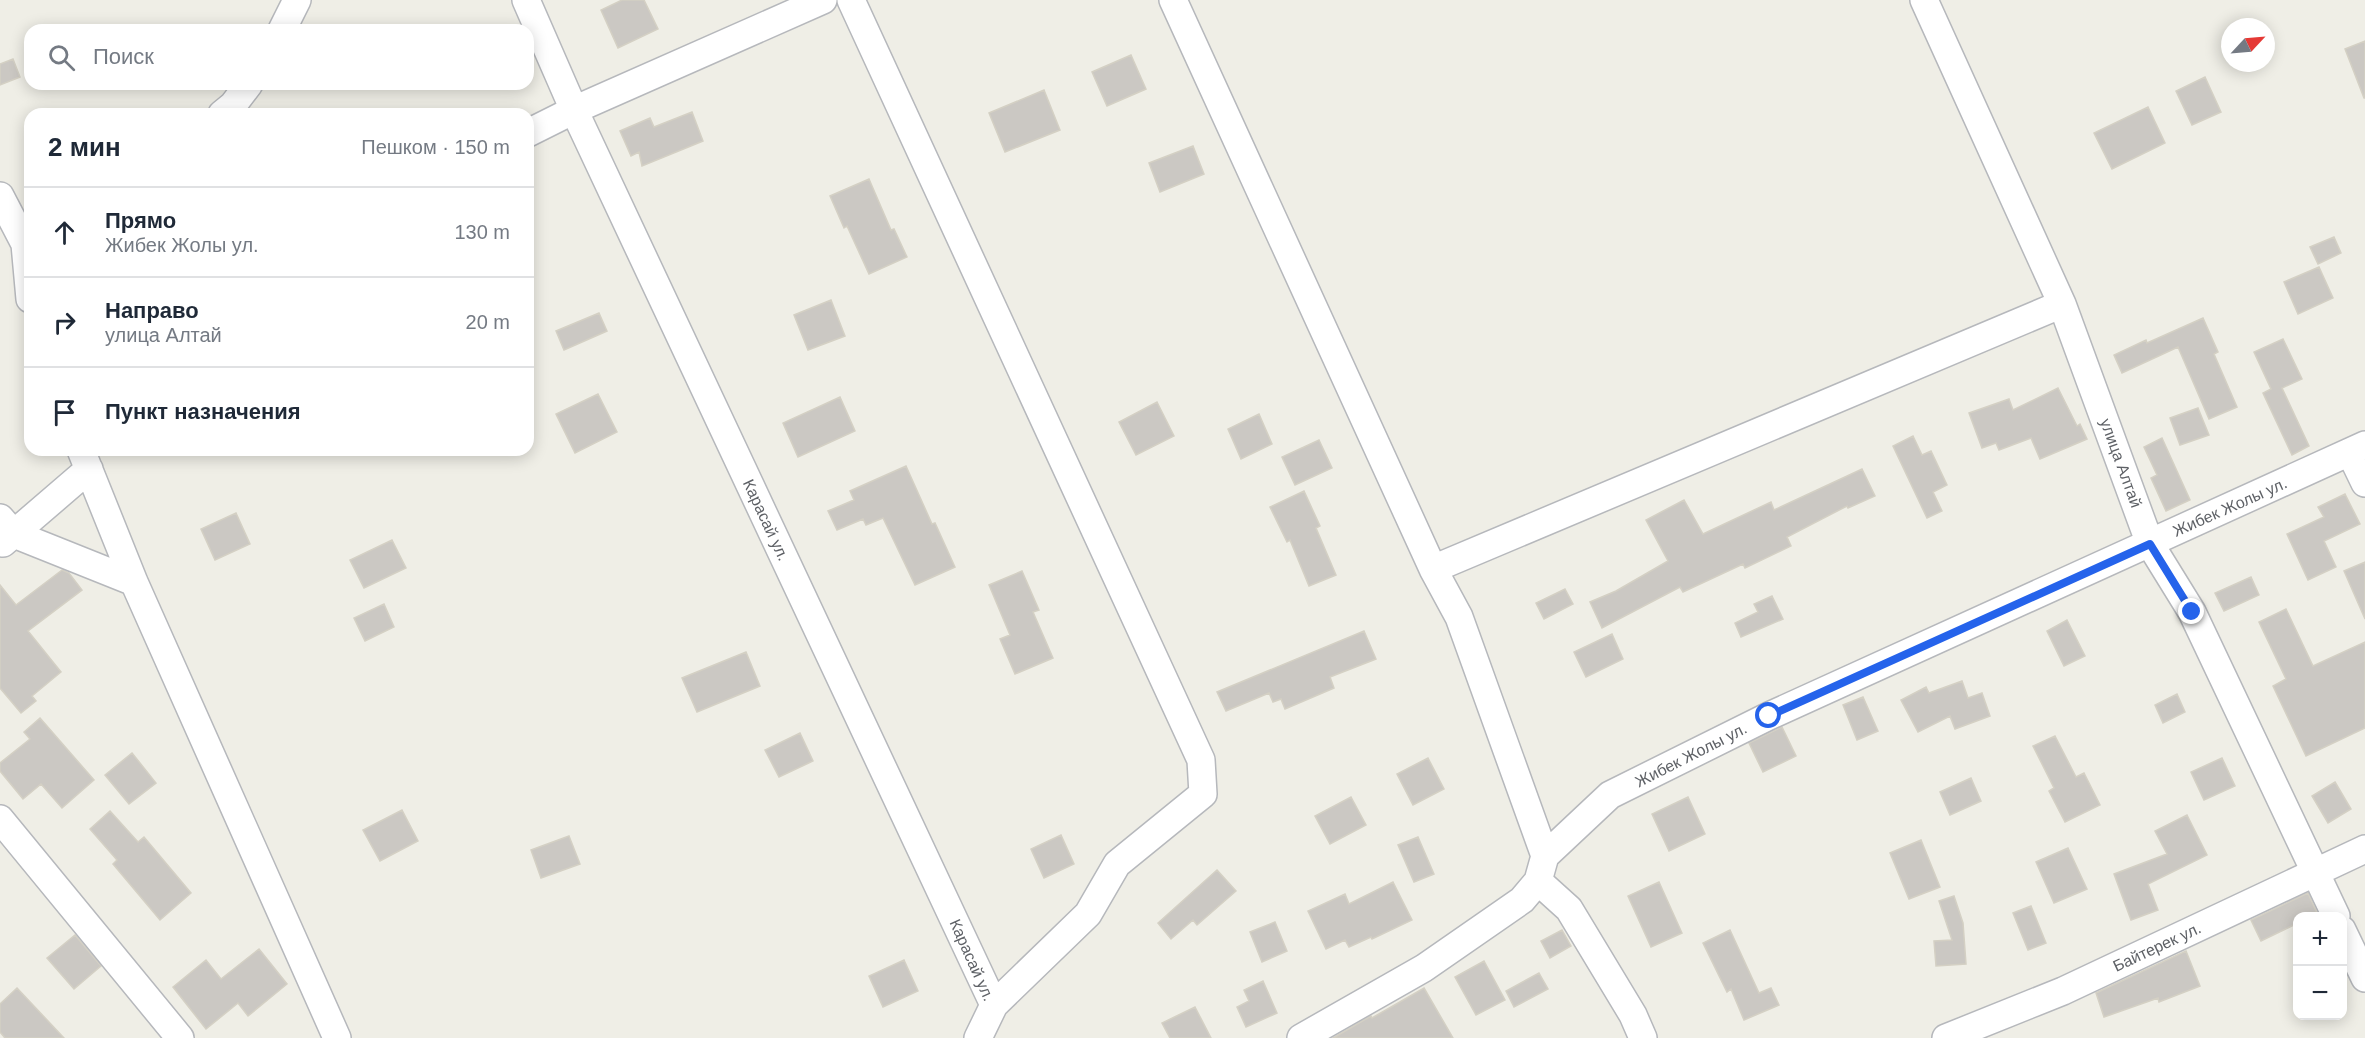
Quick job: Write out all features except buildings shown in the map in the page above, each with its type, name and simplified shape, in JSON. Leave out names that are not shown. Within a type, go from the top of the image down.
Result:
[{"type":"street","points":[[285,24],[297,0]]},
{"type":"street","name":"Карасай ул.","points":[[526,0],[574,110],[994,1005],[978,1038]]},
{"type":"street","points":[[534,130],[574,110],[823,0]]},
{"type":"street","points":[[851,0],[1200,760],[1203,794],[1117,864],[1088,914],[994,1005]]},
{"type":"street","points":[[1173,0],[1433,569],[1459,617],[1541,869],[1569,909],[1633,1014],[1643,1038]]},
{"type":"street","name":"улица Алтай","points":[[1924,0],[2062,304],[2150,544],[2192,612],[2334,912]]},
{"type":"street","points":[[229,108],[244,90]]},
{"type":"street","points":[[0,196],[24,240]]},
{"type":"street","points":[[1433,569],[2062,304]]},
{"type":"street","points":[[2358,448],[2365,483]]},
{"type":"street","name":"Жибек Жолы ул.","points":[[1301,1038],[1424,968],[1522,900],[1541,869],[1610,795],[1769,716],[2358,448]]},
{"type":"street","points":[[134,582],[5,533],[85,460],[134,582],[337,1038]]},
{"type":"street","points":[[0,819],[180,1038]]},
{"type":"street","name":"Байтерек ул.","points":[[1946,1038],[2063,991],[2365,849]]},
{"type":"street","points":[[2347,939],[2365,978]]},
{"type":"route","points":[[1769,716],[2150,544],[2192,612]]}]
